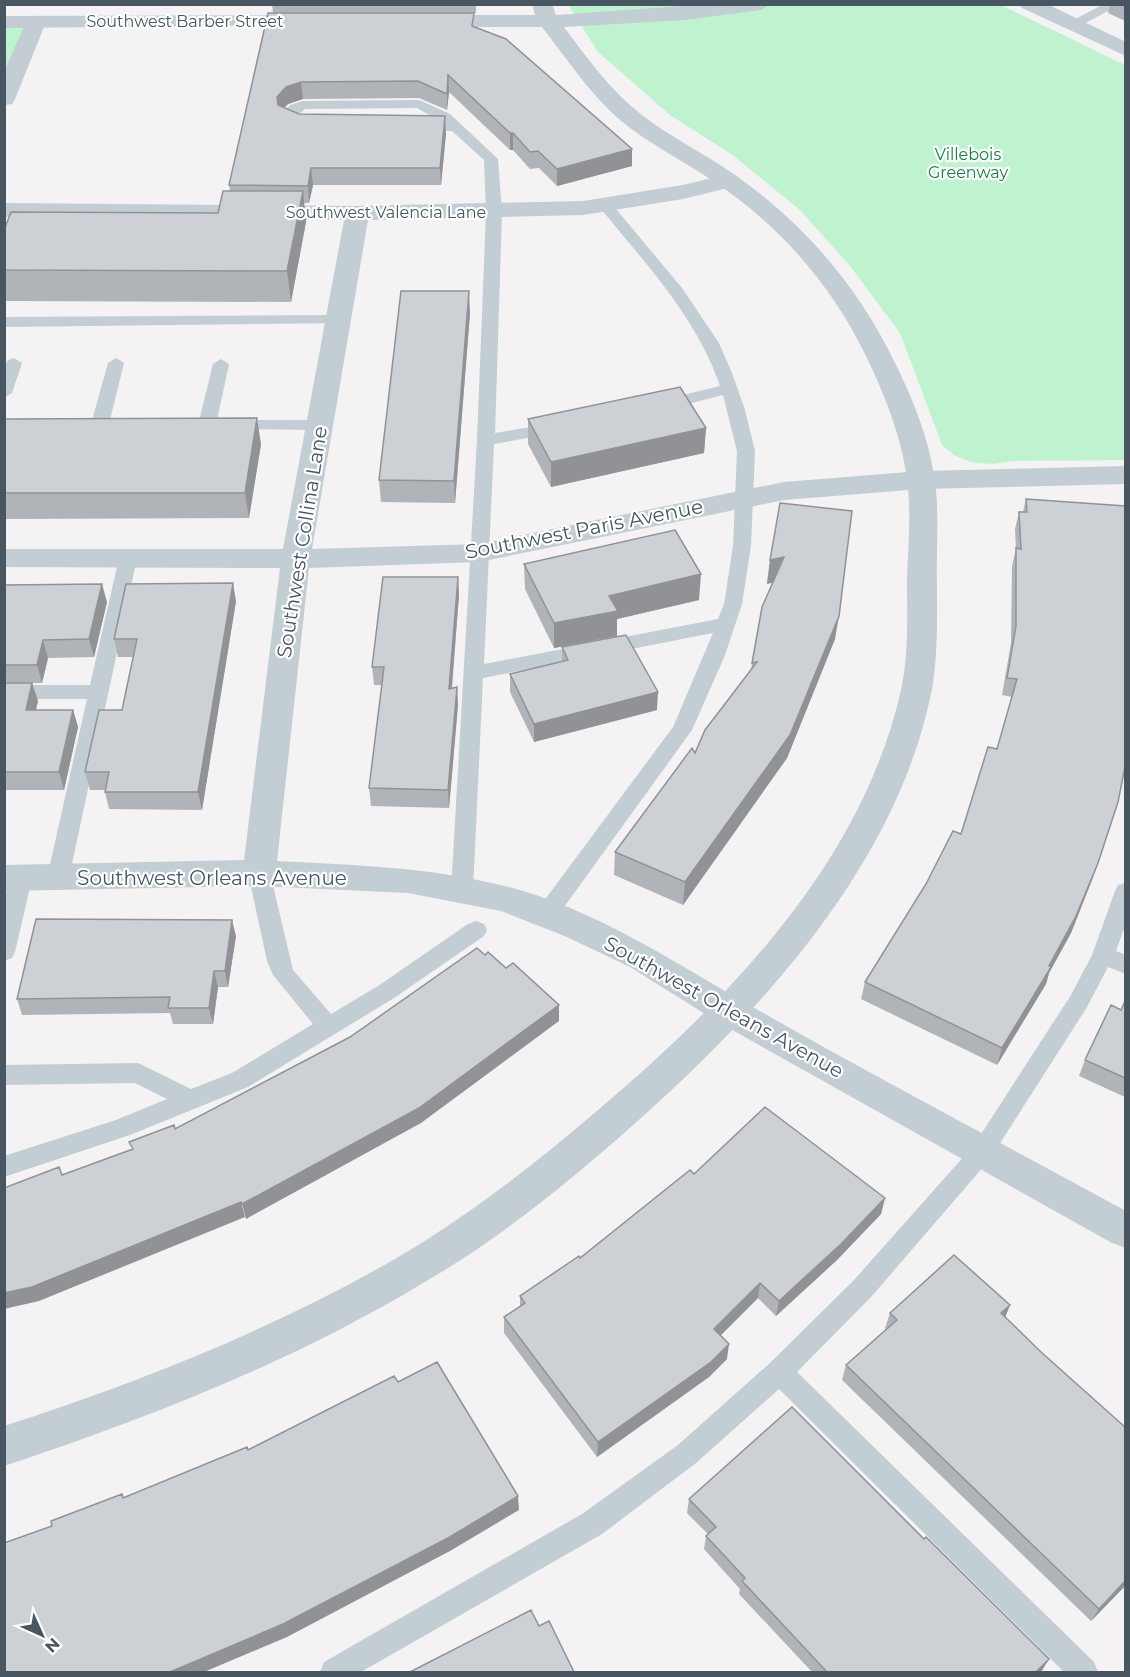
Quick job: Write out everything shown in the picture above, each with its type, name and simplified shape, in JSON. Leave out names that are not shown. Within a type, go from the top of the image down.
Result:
[{"type":"street","points":[[412,21],[545,13],[685,14],[761,4]]},
{"type":"street","points":[[1029,4],[1125,50]]},
{"type":"street","points":[[4,1446],[92,1419],[221,1367],[364,1295],[465,1237],[548,1176],[630,1106],[731,1012],[778,956],[822,897],[865,825],[896,758],[915,692],[922,624],[921,480],[894,388],[871,338],[808,251],[765,209],[728,181],[654,135],[624,113],[545,13]]},
{"type":"street","name":"Southwest Barber Street","points":[[4,22],[328,21]]},
{"type":"street","points":[[4,99],[36,22]]},
{"type":"street","name":"Southwest Valencia Lane","points":[[4,210],[494,212],[606,206],[728,181]]},
{"type":"street","name":"Southwest Collina Lane","points":[[260,873],[296,560],[357,213]]},
{"type":"street","name":"Southwest Paris Avenue","points":[[4,558],[296,560],[479,553],[784,490],[921,480],[1125,475]]},
{"type":"street","name":"Southwest Orleans Avenue","points":[[13,878],[260,873],[408,880],[506,899],[579,927],[642,957],[731,1012],[1125,1231]]},
{"type":"lane","points":[[1071,25],[1115,4]]},
{"type":"lane","points":[[325,126],[294,124],[288,120],[288,115],[303,105],[419,104],[435,110],[491,159],[494,212],[486,440],[462,891]]},
{"type":"lane","points":[[397,127],[456,127]]},
{"type":"lane","points":[[546,915],[682,730],[733,604],[742,546],[742,499],[746,450],[729,389],[711,343],[676,291],[606,206]]},
{"type":"lane","points":[[4,322],[338,320]]},
{"type":"lane","points":[[4,393],[14,363]]},
{"type":"lane","points":[[100,424],[116,363]]},
{"type":"lane","points":[[221,364],[201,425],[320,425]]},
{"type":"lane","points":[[649,409],[729,389]]},
{"type":"lane","points":[[486,440],[574,425]]},
{"type":"lane","points":[[58,878],[128,558]]},
{"type":"lane","points":[[472,673],[726,624]]},
{"type":"lane","points":[[4,692],[99,692]]},
{"type":"lane","points":[[260,873],[278,961],[284,975],[329,1027]]},
{"type":"lane","points":[[4,952],[13,878]]},
{"type":"lane","points":[[334,1672],[592,1524],[687,1454],[779,1372],[863,1288],[982,1152],[1079,1001],[1114,960],[1125,891]]},
{"type":"lane","points":[[4,1167],[122,1128],[240,1080],[386,992],[476,930]]},
{"type":"lane","points":[[4,1075],[138,1073],[190,1100]]},
{"type":"lane","points":[[779,1372],[1084,1672]]},
{"type":"green space","name":"Villebois Greenway","points":[[568,5],[1001,5],[1125,65],[1125,460],[1015,461],[991,464],[970,462],[954,455],[942,445],[900,333],[850,266],[801,211],[734,156],[670,115],[598,52]]},
{"type":"green space","points":[[5,22],[36,22],[5,99]]},
{"type":"building","points":[[268,13],[474,13],[472,26],[506,39],[632,149],[557,169],[538,151],[530,152],[513,133],[510,133],[448,75],[447,94],[418,81],[301,82],[286,87],[277,97],[278,105],[299,114],[445,116],[440,168],[311,168],[308,186],[229,185]]},
{"type":"building","points":[[223,191],[303,191],[287,271],[4,270],[4,230],[11,212],[218,213]]},
{"type":"building","points":[[401,291],[469,291],[454,481],[379,480]]},
{"type":"building","points":[[680,387],[706,428],[551,462],[528,419]]},
{"type":"building","points":[[257,418],[245,493],[4,493],[4,419]]},
{"type":"building","points":[[1026,499],[1125,506],[1125,767],[1118,802],[1098,863],[1076,916],[1049,966],[1051,967],[1002,1048],[865,982],[926,884],[953,831],[961,834],[988,747],[997,749],[1017,679],[1007,678],[1016,626],[1016,548],[1021,549],[1019,512],[1027,512]]},
{"type":"building","points":[[780,503],[852,511],[839,616],[790,735],[685,882],[615,852],[692,748],[695,753],[705,730],[757,662],[752,663],[762,607],[784,557],[770,560]]},
{"type":"building","points":[[675,530],[701,574],[609,596],[618,611],[554,623],[524,564]]},
{"type":"building","points":[[383,577],[458,577],[449,689],[457,687],[448,790],[369,788],[384,667],[372,667]]},
{"type":"building","points":[[233,583],[198,792],[105,792],[109,772],[85,772],[99,710],[122,710],[137,639],[114,639],[126,584]]},
{"type":"building","points":[[102,584],[89,639],[43,640],[37,665],[4,665],[4,585]]},
{"type":"building","points":[[626,635],[658,692],[534,724],[510,674],[568,660],[562,647]]},
{"type":"building","points":[[4,683],[32,683],[26,710],[73,710],[59,772],[4,772]]},
{"type":"building","points":[[36,919],[232,920],[225,971],[214,971],[209,1008],[168,1008],[170,997],[17,999]]},
{"type":"building","points":[[477,948],[485,955],[488,952],[506,968],[513,963],[559,1005],[419,1108],[242,1204],[241,1202],[32,1287],[4,1293],[4,1188],[59,1167],[62,1175],[133,1149],[129,1142],[174,1125],[175,1129],[350,1037]]},
{"type":"building","points":[[1125,1001],[1125,1078],[1085,1060],[1111,1005],[1121,1010]]},
{"type":"building","points":[[765,1107],[885,1198],[841,1244],[779,1301],[760,1283],[714,1329],[729,1344],[711,1362],[598,1442],[504,1317],[525,1303],[520,1296],[579,1256],[580,1258],[690,1170],[694,1174]]},
{"type":"building","points":[[954,1255],[1010,1305],[1001,1313],[1125,1427],[1125,1581],[1099,1609],[846,1365],[897,1320],[890,1313]]},
{"type":"building","points":[[437,1362],[518,1496],[448,1538],[283,1624],[170,1672],[4,1672],[4,1543],[52,1526],[51,1521],[122,1494],[123,1498],[247,1447],[248,1450],[394,1376],[398,1382]]},
{"type":"building","points":[[792,1407],[924,1539],[926,1537],[1049,1659],[1036,1672],[827,1672],[742,1581],[745,1578],[706,1536],[716,1527],[689,1499]]},
{"type":"building","points":[[531,1610],[539,1626],[549,1621],[574,1672],[410,1672]]}]
